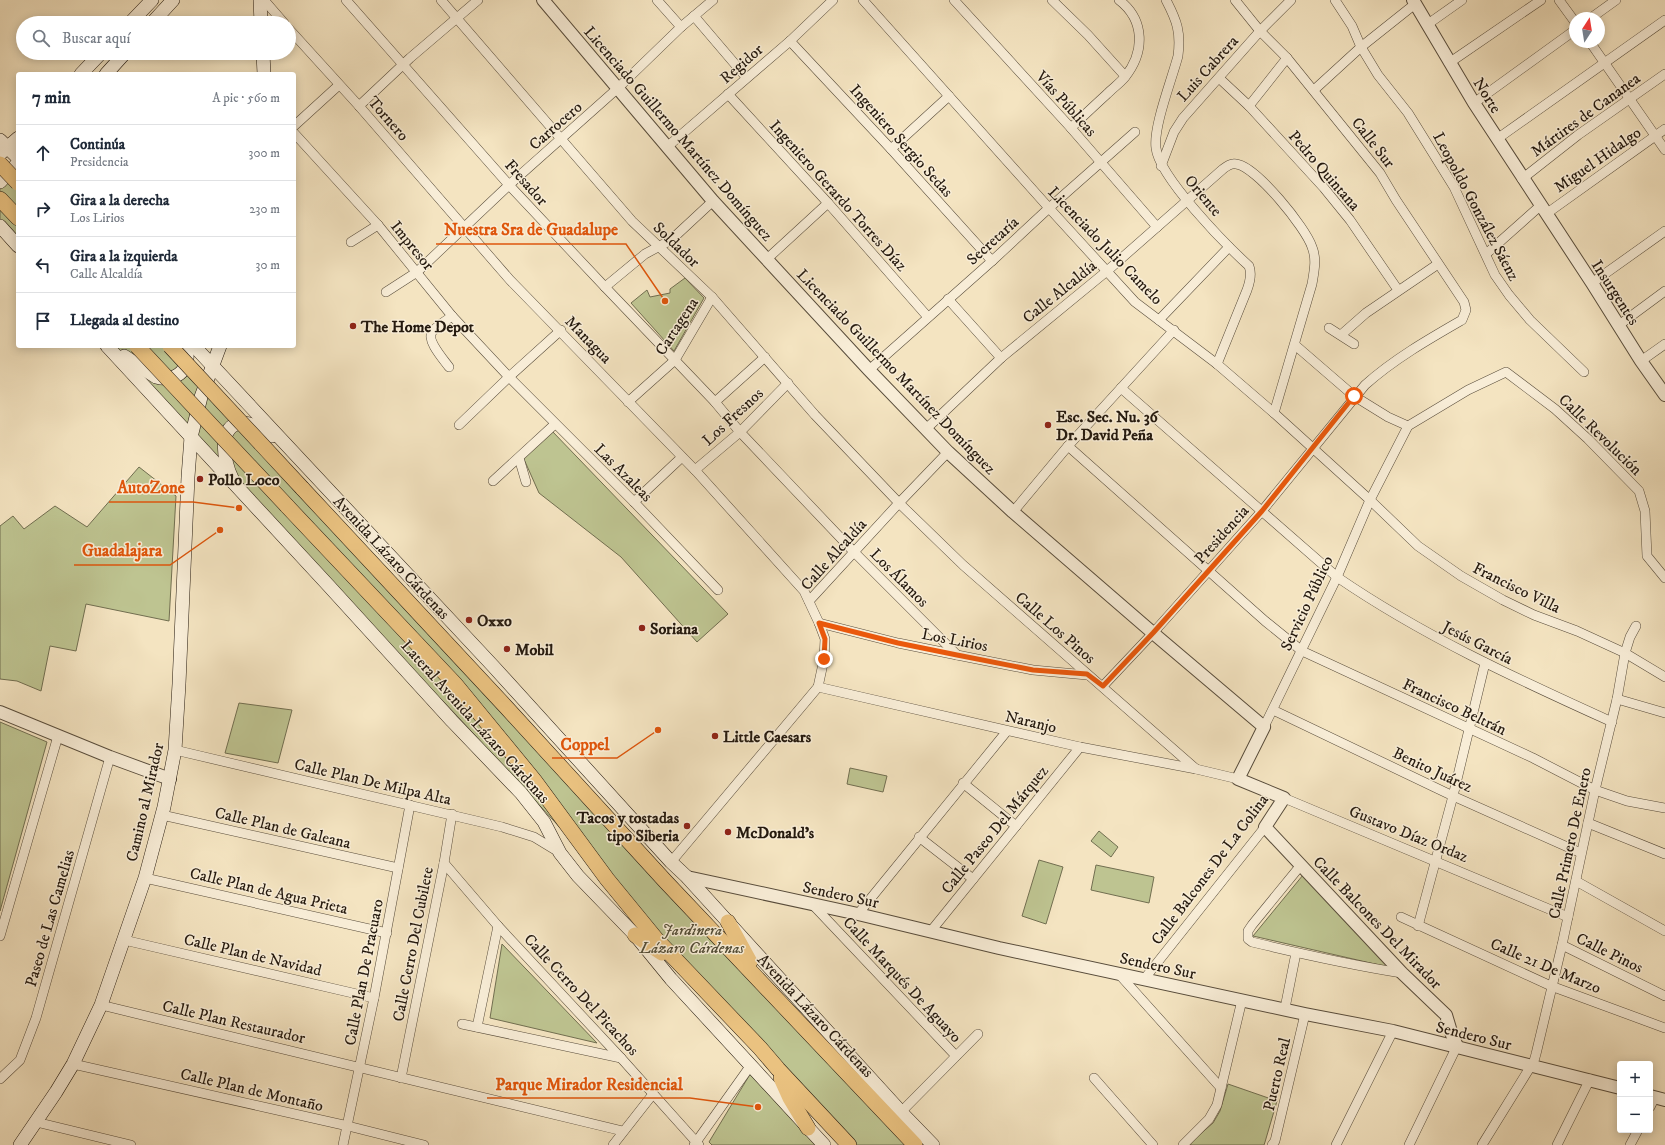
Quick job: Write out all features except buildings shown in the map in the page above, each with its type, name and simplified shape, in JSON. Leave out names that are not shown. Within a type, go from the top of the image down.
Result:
[{"type":"highway","points":[[0,164],[16,181]]},
{"type":"highway","points":[[0,199],[16,216]]},
{"type":"highway","points":[[140,348],[456,685],[534,780],[575,837],[657,940],[760,1048],[849,1145]]},
{"type":"highway","name":"Avenida Lázaro Cárdenas","points":[[172,348],[506,706],[666,882],[763,984],[899,1119],[915,1145]]},
{"type":"highway","points":[[728,922],[763,984]]},
{"type":"highway","points":[[635,935],[685,968]]},
{"type":"highway","points":[[778,1069],[783,1084],[808,1128]]},
{"type":"highway","points":[[899,1119],[923,1145]]},
{"type":"main road","points":[[137,16],[152,0]]},
{"type":"main road","points":[[158,16],[173,0]]},
{"type":"main road","points":[[260,0],[261,16]]},
{"type":"main road","points":[[83,72],[94,60]]},
{"type":"main road","points":[[108,72],[119,60]]},
{"type":"main road","points":[[263,60],[264,72]]},
{"type":"main road","points":[[0,134],[16,134]]},
{"type":"main road","points":[[16,139],[2,147],[16,157]]},
{"type":"main road","points":[[0,182],[16,165]]},
{"type":"main road","points":[[0,226],[16,244]]},
{"type":"main road","name":"Lateral Avenida Lázaro Cárdenas","points":[[110,348],[452,721],[521,793],[544,822],[560,853],[587,887],[635,935],[671,979],[824,1145]]},
{"type":"main road","points":[[111,348],[149,373],[162,378],[177,376],[184,369],[188,357],[186,348]]},
{"type":"main road","points":[[196,348],[493,666],[671,862],[687,877],[899,1119],[933,1145]]},
{"type":"main road","name":"Camino al Mirador","points":[[20,1145],[72,1064],[101,1006],[145,878],[162,815],[175,750],[180,677],[191,437],[201,397],[219,348]]},
{"type":"main road","points":[[243,494],[231,477],[226,461],[224,446],[225,438],[231,428],[238,424],[252,425],[285,445]]},
{"type":"street","points":[[264,0],[278,16]]},
{"type":"street","name":"Fresador","points":[[346,0],[509,185],[715,402],[740,432]]},
{"type":"street","name":"Soldador","points":[[441,0],[632,221],[712,297],[815,415],[899,503]]},
{"type":"street","points":[[359,106],[403,65],[478,0]]},
{"type":"street","name":"Licenciado Guillermo Martínez Domínguez","points":[[543,0],[713,201],[869,370],[948,452],[1013,512],[1264,727]]},
{"type":"street","points":[[657,0],[681,27]]},
{"type":"street","name":"Carrocero","points":[[386,292],[417,272],[509,185],[562,139],[618,88],[681,27],[713,0]]},
{"type":"street","name":"Regidor","points":[[667,147],[790,40],[833,0]]},
{"type":"street","name":"Licenciado Julio Camelo","points":[[863,0],[1135,302],[1217,364],[1274,413],[1370,500]]},
{"type":"street","name":"Vías Públicas","points":[[954,0],[1071,128],[1157,227]]},
{"type":"street","points":[[1052,0],[1088,35],[1125,76]]},
{"type":"street","points":[[1071,128],[1125,76],[1137,54],[1140,38],[1135,17],[1119,0]]},
{"type":"street","name":"Oriente","points":[[1166,0],[1177,22],[1179,31],[1178,56],[1162,113],[1155,147],[1162,166],[1188,201],[1229,247],[1249,266],[1251,274],[1247,290],[1217,364]]},
{"type":"street","name":"Calle Sur","points":[[1235,0],[1260,31],[1287,58],[1314,90],[1380,173],[1396,200],[1464,302],[1466,310],[1464,317]]},
{"type":"street","name":"Luis Cabrera","points":[[1162,166],[1179,123],[1260,31],[1291,0]]},
{"type":"street","name":"Leopoldo González Sáenz","points":[[1335,0],[1352,26],[1361,47],[1378,75],[1419,129],[1454,187],[1495,275],[1509,295],[1530,320],[1584,372]]},
{"type":"street","points":[[1428,24],[1462,0]]},
{"type":"street","points":[[1449,63],[1541,0]]},
{"type":"street","points":[[1559,0],[1569,14]]},
{"type":"street","points":[[1599,12],[1616,0]]},
{"type":"street","points":[[1314,90],[1361,47],[1414,2]]},
{"type":"street","name":"Norte","points":[[1414,2],[1449,63],[1543,210]]},
{"type":"street","points":[[694,16],[746,77]]},
{"type":"street","points":[[1497,139],[1665,20]]},
{"type":"street","points":[[1474,103],[1569,34]]},
{"type":"street","name":"Tornero","points":[[296,37],[359,106],[464,228]]},
{"type":"street","name":"Ingeniero Sergio Sedas","points":[[790,40],[992,261]]},
{"type":"street","points":[[1594,48],[1665,150]]},
{"type":"street","points":[[1249,106],[1287,58]]},
{"type":"street","name":"Mártires de Cananea","points":[[1522,179],[1578,135],[1665,74]]},
{"type":"street","name":"Pedro Quintana","points":[[1219,78],[1249,106],[1331,196],[1350,220],[1398,290]]},
{"type":"street","points":[[296,124],[339,85]]},
{"type":"street","name":"Ingeniero Gerardo Torres Díaz","points":[[728,94],[828,203],[927,316]]},
{"type":"street","points":[[891,150],[949,96]]},
{"type":"street","name":"Miguel Hidalgo","points":[[1486,254],[1543,210],[1665,129]]},
{"type":"street","name":"Secretaría","points":[[869,370],[927,316],[992,261],[1135,132]]},
{"type":"street","name":"Impresor","points":[[296,135],[378,225],[452,316],[509,377]]},
{"type":"street","name":"Calle Alcaldía","points":[[926,429],[1001,358],[1107,271],[1188,201],[1222,169],[1235,163],[1246,167],[1266,184],[1290,214],[1312,247],[1315,258],[1313,276],[1295,345]]},
{"type":"street","points":[[605,287],[645,254],[659,248],[671,240],[713,201]]},
{"type":"street","points":[[767,259],[828,203]]},
{"type":"street","name":"Insurgentes","points":[[1543,210],[1592,283],[1641,361],[1665,395]]},
{"type":"street","points":[[351,242],[378,225]]},
{"type":"street","name":"Managua","points":[[464,228],[525,295],[561,330],[628,402],[695,470]]},
{"type":"street","points":[[1592,283],[1665,231]]},
{"type":"street","points":[[1159,320],[1229,247]]},
{"type":"street","points":[[1341,335],[1366,313],[1438,264]]},
{"type":"street","points":[[1619,325],[1665,291]]},
{"type":"street","name":"Cartagena","points":[[628,402],[675,360],[712,297]]},
{"type":"street","points":[[948,299],[1001,358]]},
{"type":"street","points":[[449,368],[432,342],[430,336],[432,332],[452,316]]},
{"type":"street","name":"Presidencia","points":[[1103,686],[1153,633],[1262,511],[1354,396],[1384,369],[1418,345],[1462,320],[1464,317]]},
{"type":"street","points":[[1329,328],[1354,344]]},
{"type":"street","points":[[459,425],[561,330]]},
{"type":"street","points":[[1013,512],[1068,446],[1174,330]]},
{"type":"street","points":[[1641,361],[1665,344]]},
{"type":"street","points":[[1274,413],[1295,345],[1354,396],[1388,417],[1408,426]]},
{"type":"street","points":[[715,402],[765,357]]},
{"type":"street","name":"Calle Revolución","points":[[1408,426],[1468,390],[1506,372],[1555,409],[1588,439],[1639,491],[1645,510],[1647,556],[1665,578]]},
{"type":"street","name":"Las Azaleas","points":[[509,377],[634,502],[718,590]]},
{"type":"street","name":"Los Fresnos","points":[[695,470],[740,432],[788,383]]},
{"type":"street","points":[[1121,388],[1337,577]]},
{"type":"street","points":[[493,481],[555,424]]},
{"type":"street","name":"Servicio Público","points":[[1238,779],[1302,651],[1337,577],[1370,500],[1408,426]]},
{"type":"street","name":"Los Álamos","points":[[740,432],[854,552],[957,655]]},
{"type":"street","points":[[1068,446],[1265,621],[1302,651]]},
{"type":"street","name":"Calle Alcaldía","points":[[671,862],[818,687],[822,673],[825,639],[809,601],[948,452]]},
{"type":"street","points":[[634,502],[682,457]]},
{"type":"street","points":[[519,458],[526,482]]},
{"type":"street","points":[[695,470],[800,586],[809,601]]},
{"type":"street","name":"Francisco Villa","points":[[1370,500],[1418,546],[1460,576],[1534,615],[1578,631],[1625,653],[1665,677]]},
{"type":"street","name":"Calle Los Pinos","points":[[899,503],[963,565],[1196,769]]},
{"type":"street","name":"Jesús García","points":[[1337,577],[1410,623],[1485,663],[1612,722]]},
{"type":"street","name":"Los Lirios","points":[[819,623],[898,643],[1033,670],[1087,674]]},
{"type":"street","name":"Calle Primero De Enero","points":[[1482,1145],[1531,1066],[1536,1054],[1551,986],[1562,946],[1595,790],[1612,722],[1625,653],[1630,637],[1636,626]]},
{"type":"street","name":"Francisco Beltrán","points":[[1302,651],[1532,758],[1595,790],[1627,801],[1665,808]]},
{"type":"street","points":[[1418,926],[1453,796],[1485,663]]},
{"type":"street","name":"Naranjo","points":[[818,687],[1080,747],[1196,769],[1238,779]]},
{"type":"street","points":[[1617,699],[1665,713]]},
{"type":"street","name":"Benito Juárez","points":[[1272,710],[1453,796],[1581,853]]},
{"type":"street","points":[[0,712],[110,757],[170,779]]},
{"type":"street","points":[[858,914],[919,837],[1007,731]]},
{"type":"street","points":[[0,936],[58,736]]},
{"type":"street","name":"Calle Paseo Del Márquez","points":[[931,931],[1080,747]]},
{"type":"street","name":"Calle Plan De Milpa Alta","points":[[175,750],[452,814],[534,837],[560,853]]},
{"type":"street","name":"Paseo de Las Camelias","points":[[0,1078],[20,1060],[34,1025],[110,757]]},
{"type":"street","name":"Gustavo Díaz Ordaz","points":[[1238,779],[1435,860],[1568,918]]},
{"type":"street","points":[[964,783],[1016,826]]},
{"type":"street","name":"Calle Balcones De La Colina","points":[[1145,978],[1264,827],[1284,798]]},
{"type":"street","name":"Calle Plan De Pracuaro","points":[[343,1145],[374,998],[410,805]]},
{"type":"street","name":"Calle Cerro Del Cubilete","points":[[401,1078],[444,863],[452,814]]},
{"type":"street","name":"Calle Plan de Galeana","points":[[162,815],[398,868]]},
{"type":"street","points":[[1588,823],[1665,854]]},
{"type":"street","name":"Calle Balcones Del Mirador","points":[[1264,827],[1402,973],[1446,1015],[1457,1046]]},
{"type":"street","points":[[919,837],[973,879]]},
{"type":"street","name":"Calle Cerro Del Picachos","points":[[444,863],[498,926],[621,1058],[697,1144]]},
{"type":"street","points":[[1301,865],[1252,925],[1247,935],[1248,939],[1252,942],[1296,953],[1353,965],[1402,973]]},
{"type":"street","name":"Sendero Sur","points":[[687,877],[858,914],[999,948],[1145,978],[1284,1008],[1305,1014],[1394,1031],[1531,1066],[1590,1079],[1617,1087]]},
{"type":"street","name":"Calle Plan de Agua Prieta","points":[[145,878],[386,933]]},
{"type":"street","points":[[1576,881],[1665,930]]},
{"type":"street","name":"Calle Marqués De Aguayo","points":[[813,905],[956,1056]]},
{"type":"street","name":"Calle 21 De Marzo","points":[[1401,917],[1551,986],[1665,1028]]},
{"type":"street","points":[[477,1028],[498,926]]},
{"type":"street","name":"Calle Plan de Navidad","points":[[124,940],[374,998]]},
{"type":"street","name":"Calle Pinos","points":[[1562,946],[1665,996]]},
{"type":"street","points":[[1284,1008],[1296,953]]},
{"type":"street","points":[[1117,972],[1221,1088]]},
{"type":"street","points":[[1183,1145],[1209,1119],[1217,1105],[1242,1000]]},
{"type":"street","name":"Calle Plan Restaurador","points":[[101,1006],[623,1131]]},
{"type":"street","name":"Puerto Real","points":[[1277,1144],[1305,1014]]},
{"type":"street","points":[[462,1024],[621,1058]]},
{"type":"street","points":[[1336,1145],[1394,1031]]},
{"type":"street","points":[[899,1119],[978,1034]]},
{"type":"street","points":[[1409,1145],[1457,1046]]},
{"type":"street","name":"Calle Plan de Montaño","points":[[72,1064],[348,1126],[424,1145]]},
{"type":"street","points":[[697,1144],[751,1065]]},
{"type":"street","points":[[1094,1078],[1153,1145]]},
{"type":"street","points":[[1557,1145],[1590,1079]]},
{"type":"street","points":[[613,1145],[653,1094]]},
{"type":"street","points":[[36,1122],[131,1145]]},
{"type":"street","points":[[1630,1145],[1636,1133]]},
{"type":"green space","points":[[0,157],[16,173],[16,242],[0,224]]},
{"type":"green space","points":[[685,278],[704,298],[674,351],[631,303],[647,290],[650,297],[670,293],[670,289]]},
{"type":"green space","name":"Jardinera Lázaro Cárdenas","points":[[112,348],[177,348],[914,1145],[852,1145],[460,719],[331,584]]},
{"type":"green space","points":[[552,431],[728,614],[697,642],[621,557],[539,493],[523,457]]},
{"type":"green space","points":[[139,467],[176,496],[169,621],[86,604],[76,651],[50,646],[41,691],[17,681],[0,679],[0,526],[13,516],[24,529],[55,506],[87,527]]},
{"type":"green space","points":[[239,703],[292,710],[278,763],[225,753]]},
{"type":"green space","points":[[0,722],[47,742],[0,911]]},
{"type":"green space","points":[[850,768],[887,776],[883,792],[847,784]]},
{"type":"green space","points":[[1099,831],[1118,847],[1111,857],[1091,841]]},
{"type":"green space","points":[[1039,860],[1063,867],[1046,924],[1022,916]]},
{"type":"green space","points":[[1096,865],[1154,877],[1149,903],[1091,890]]},
{"type":"green space","points":[[1303,875],[1388,967],[1253,936]]},
{"type":"green space","points":[[502,944],[597,1043],[490,1018]]},
{"type":"green space","points":[[752,1071],[817,1142],[814,1145],[712,1145],[709,1142]]},
{"type":"green space","points":[[1228,1084],[1277,1101],[1264,1145],[1191,1145],[1190,1143],[1213,1123],[1220,1111]]},
{"type":"place","name":"Nuestra Sra de Guadalupe","points":[[665,301]]},
{"type":"place","name":"The Home Depot","points":[[353,326]]},
{"type":"place","name":"Esc. Sec. Nu. 36 Dr. David Peña","points":[[1048,425]]},
{"type":"place","name":"Pollo Loco","points":[[200,479]]},
{"type":"place","name":"AutoZone","points":[[239,508]]},
{"type":"place","name":"Guadalajara","points":[[220,530]]},
{"type":"place","name":"Oxxo","points":[[469,620]]},
{"type":"place","name":"Soriana","points":[[642,628]]},
{"type":"place","name":"Mobil","points":[[507,649]]},
{"type":"place","name":"Coppel","points":[[658,730]]},
{"type":"place","name":"Little Caesars","points":[[715,736]]},
{"type":"place","name":"Tacos y tostadas tipo Siberia","points":[[687,826]]},
{"type":"place","name":"McDonald's","points":[[728,832]]},
{"type":"place","name":"Parque Mirador Residencial","points":[[758,1107]]},
{"type":"route","points":[[824,659],[825,639],[819,623],[898,643],[1033,670],[1087,674],[1103,686],[1153,633],[1262,511],[1354,396]]}]
